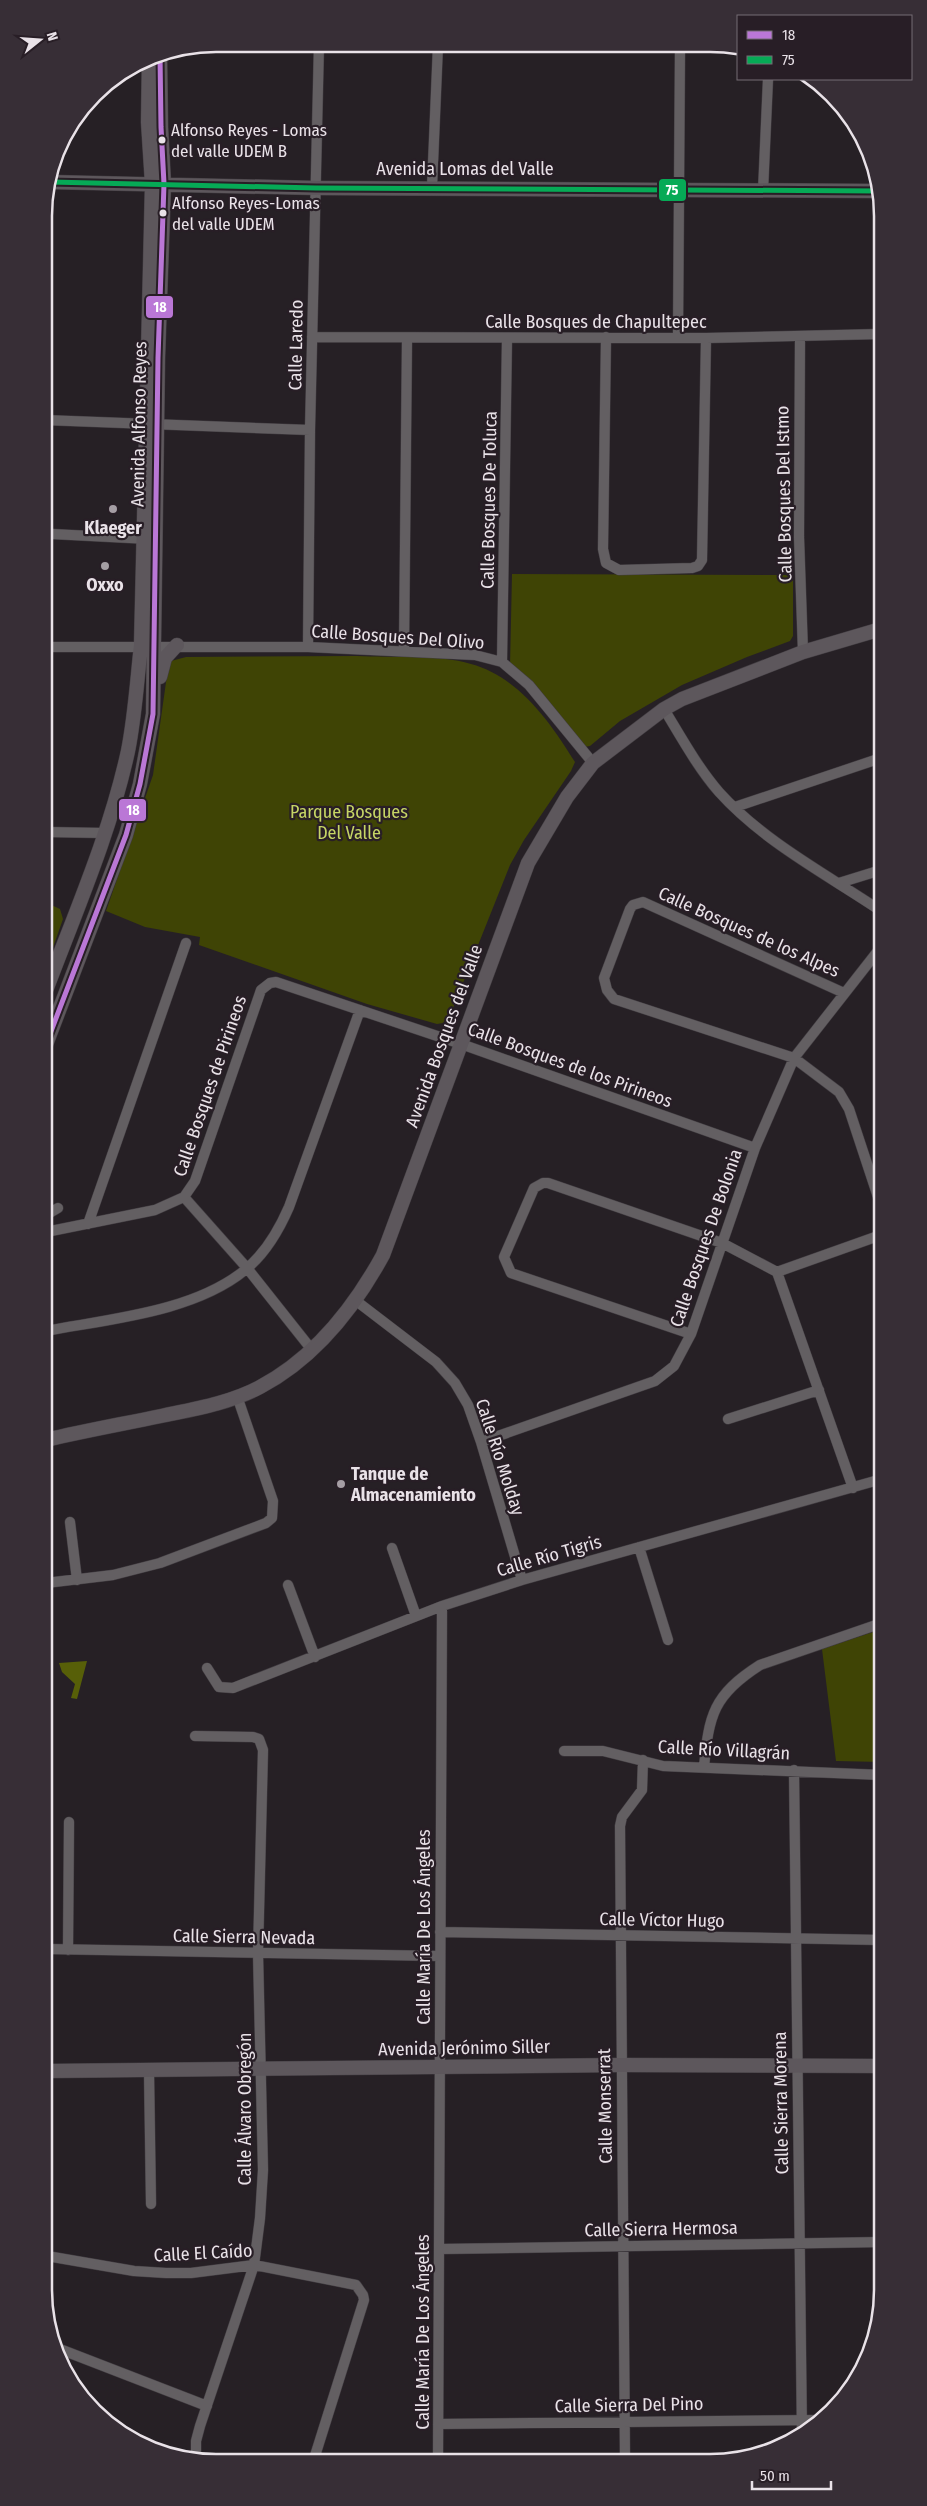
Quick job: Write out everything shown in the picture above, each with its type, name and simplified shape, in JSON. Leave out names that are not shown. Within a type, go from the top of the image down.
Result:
[{"type":"street","name":"Calle Laredo","points":[[308,647],[310,430],[319,52]]},
{"type":"street","points":[[432,187],[438,52]]},
{"type":"street","points":[[678,337],[680,52]]},
{"type":"street","name":"Avenida Alfonso Reyes","points":[[53,973],[105,833],[128,750],[141,645],[150,539],[161,127],[160,63]]},
{"type":"street","name":"Avenida Alfonso Reyes","points":[[149,68],[148,122],[158,184]]},
{"type":"street","points":[[763,191],[768,80]]},
{"type":"street","name":"Avenida Lomas del Valle","points":[[57,182],[316,188],[432,187],[872,191]]},
{"type":"street","name":"Calle Bosques de Chapultepec","points":[[312,337],[407,339],[706,338],[874,334]]},
{"type":"street","name":"Calle Bosques Del Istmo","points":[[800,336],[799,537],[803,652]]},
{"type":"street","points":[[606,337],[603,550],[608,566],[619,570],[692,568],[700,564],[703,554],[706,338]]},
{"type":"street","name":"Calle Bosques De Toluca","points":[[502,662],[507,338]]},
{"type":"street","points":[[404,650],[407,339]]},
{"type":"street","points":[[53,420],[310,430]]},
{"type":"street","points":[[53,534],[150,539]]},
{"type":"street","name":"Avenida Alfonso Reyes","points":[[53,1027],[126,835],[140,784],[153,714],[156,645],[150,539]]},
{"type":"street","name":"Avenida Bosques del Valle","points":[[52,1439],[193,1409],[238,1396],[259,1388],[312,1350],[356,1300],[390,1239],[528,863],[567,797],[593,763],[664,709],[701,690],[803,652],[874,631]]},
{"type":"street","points":[[153,714],[165,658],[177,645]]},
{"type":"street","name":"Calle Bosques Del Olivo","points":[[53,647],[177,645],[308,647],[404,650],[475,655],[502,662],[529,685],[593,763]]},
{"type":"street","points":[[664,709],[709,778],[735,807],[798,858],[874,907]]},
{"type":"street","points":[[735,807],[874,760]]},
{"type":"street","points":[[53,832],[105,833]]},
{"type":"street","points":[[839,883],[874,872]]},
{"type":"street","name":"Calle Bosques de los Alpes","points":[[794,1058],[614,998],[607,990],[604,978],[630,909],[638,903],[648,904],[844,993]]},
{"type":"street","points":[[88,1224],[186,943]]},
{"type":"street","name":"Calle Bosques De Bolonia","points":[[481,1442],[655,1381],[674,1366],[691,1334],[755,1148],[794,1058],[874,956]]},
{"type":"street","name":"Calle Bosques de los Pirineos","points":[[261,990],[270,983],[276,982],[461,1044],[755,1148]]},
{"type":"street","name":"Calle Bosques de Pirineos","points":[[53,1231],[155,1210],[184,1197],[195,1181],[261,990]]},
{"type":"street","points":[[52,1330],[160,1308],[185,1301],[220,1285],[247,1268],[280,1227],[289,1207],[360,1010]]},
{"type":"street","points":[[794,1058],[834,1087],[845,1100],[874,1185]]},
{"type":"street","points":[[691,1334],[514,1275],[507,1269],[504,1257],[532,1192],[543,1183],[722,1243],[777,1272],[853,1488]]},
{"type":"street","points":[[184,1197],[247,1268],[312,1350]]},
{"type":"street","points":[[53,1211],[58,1208]]},
{"type":"street","points":[[777,1272],[874,1237]]},
{"type":"street","name":"Calle Río Molday","points":[[356,1300],[436,1362],[456,1383],[468,1405],[481,1442],[522,1580]]},
{"type":"street","points":[[728,1419],[819,1390]]},
{"type":"street","points":[[52,1582],[113,1575],[160,1563],[266,1523],[272,1518],[273,1501],[238,1396]]},
{"type":"street","name":"Calle Río Tigris","points":[[207,1668],[219,1687],[233,1688],[442,1606],[522,1580],[874,1481]]},
{"type":"street","points":[[70,1522],[77,1580]]},
{"type":"street","points":[[639,1547],[668,1640]]},
{"type":"street","points":[[392,1548],[416,1616]]},
{"type":"street","points":[[288,1585],[314,1657]]},
{"type":"street","name":"Calle María De Los Ángeles","points":[[438,2454],[442,1606]]},
{"type":"street","points":[[704,1767],[708,1728],[712,1712],[730,1688],[744,1675],[760,1665],[874,1627]]},
{"type":"street","name":"Calle Álvaro Obregón","points":[[195,1736],[253,1737],[258,1739],[263,1750],[258,1953],[263,2170],[260,2218],[254,2265],[196,2441],[196,2452]]},
{"type":"street","name":"Calle Río Villagrán","points":[[564,1750],[603,1751],[664,1766],[874,1775]]},
{"type":"street","name":"Calle Monserrat","points":[[625,2454],[619,1934],[620,1822],[642,1790],[643,1760]]},
{"type":"street","name":"Calle Sierra Morena","points":[[794,1770],[802,2425]]},
{"type":"street","points":[[68,1950],[69,1822]]},
{"type":"street","name":"Calle Víctor Hugo","points":[[440,1932],[874,1940]]},
{"type":"street","name":"Calle Sierra Nevada","points":[[52,1949],[440,1956]]},
{"type":"street","name":"Avenida Jerónimo Siller","points":[[52,2071],[621,2065],[874,2066]]},
{"type":"street","points":[[150,2071],[151,2204]]},
{"type":"street","name":"Calle Sierra Hermosa","points":[[440,2249],[874,2242]]},
{"type":"street","name":"Calle El Caído","points":[[52,2257],[134,2271],[166,2273],[191,2273],[254,2265],[352,2284],[360,2289],[364,2300],[316,2454]]},
{"type":"street","points":[[65,2351],[207,2406]]},
{"type":"street","name":"Calle Sierra Del Pino","points":[[438,2424],[625,2420],[810,2420]]},
{"type":"green space","points":[[512,574],[786,575],[793,581],[793,636],[790,641],[682,685],[620,721],[590,746],[584,747],[510,666]]},
{"type":"green space","name":"Parque Bosques Del Valle","points":[[357,656],[444,659],[471,664],[488,670],[504,679],[532,703],[555,732],[575,762],[571,771],[524,840],[510,865],[451,1013],[443,1023],[437,1024],[367,1004],[199,945],[200,937],[145,927],[106,911],[153,775],[168,668],[171,661],[186,657]]},
{"type":"green space","points":[[53,906],[60,909],[63,919],[53,948]]},
{"type":"green space","points":[[874,1632],[874,1762],[836,1761],[822,1649]]},
{"type":"shaded area","points":[[87,1661],[77,1699],[71,1698],[75,1684],[62,1672],[59,1663]]},
{"type":"transit line","name":"18","points":[[53,1027],[126,835],[140,784],[153,714],[158,358],[164,184],[160,63]]},
{"type":"transit line","name":"75","points":[[57,182],[316,188],[872,191]]},
{"type":"place","name":"Alfonso Reyes - Lomas del valle UDEM B","points":[[162,140]]},
{"type":"place","name":"Alfonso Reyes-Lomas del valle UDEM","points":[[163,213]]},
{"type":"place","name":"Klaeger","points":[[113,509]]},
{"type":"place","name":"Oxxo","points":[[105,566]]},
{"type":"place","name":"Tanque de Almacenamiento","points":[[341,1484]]}]
